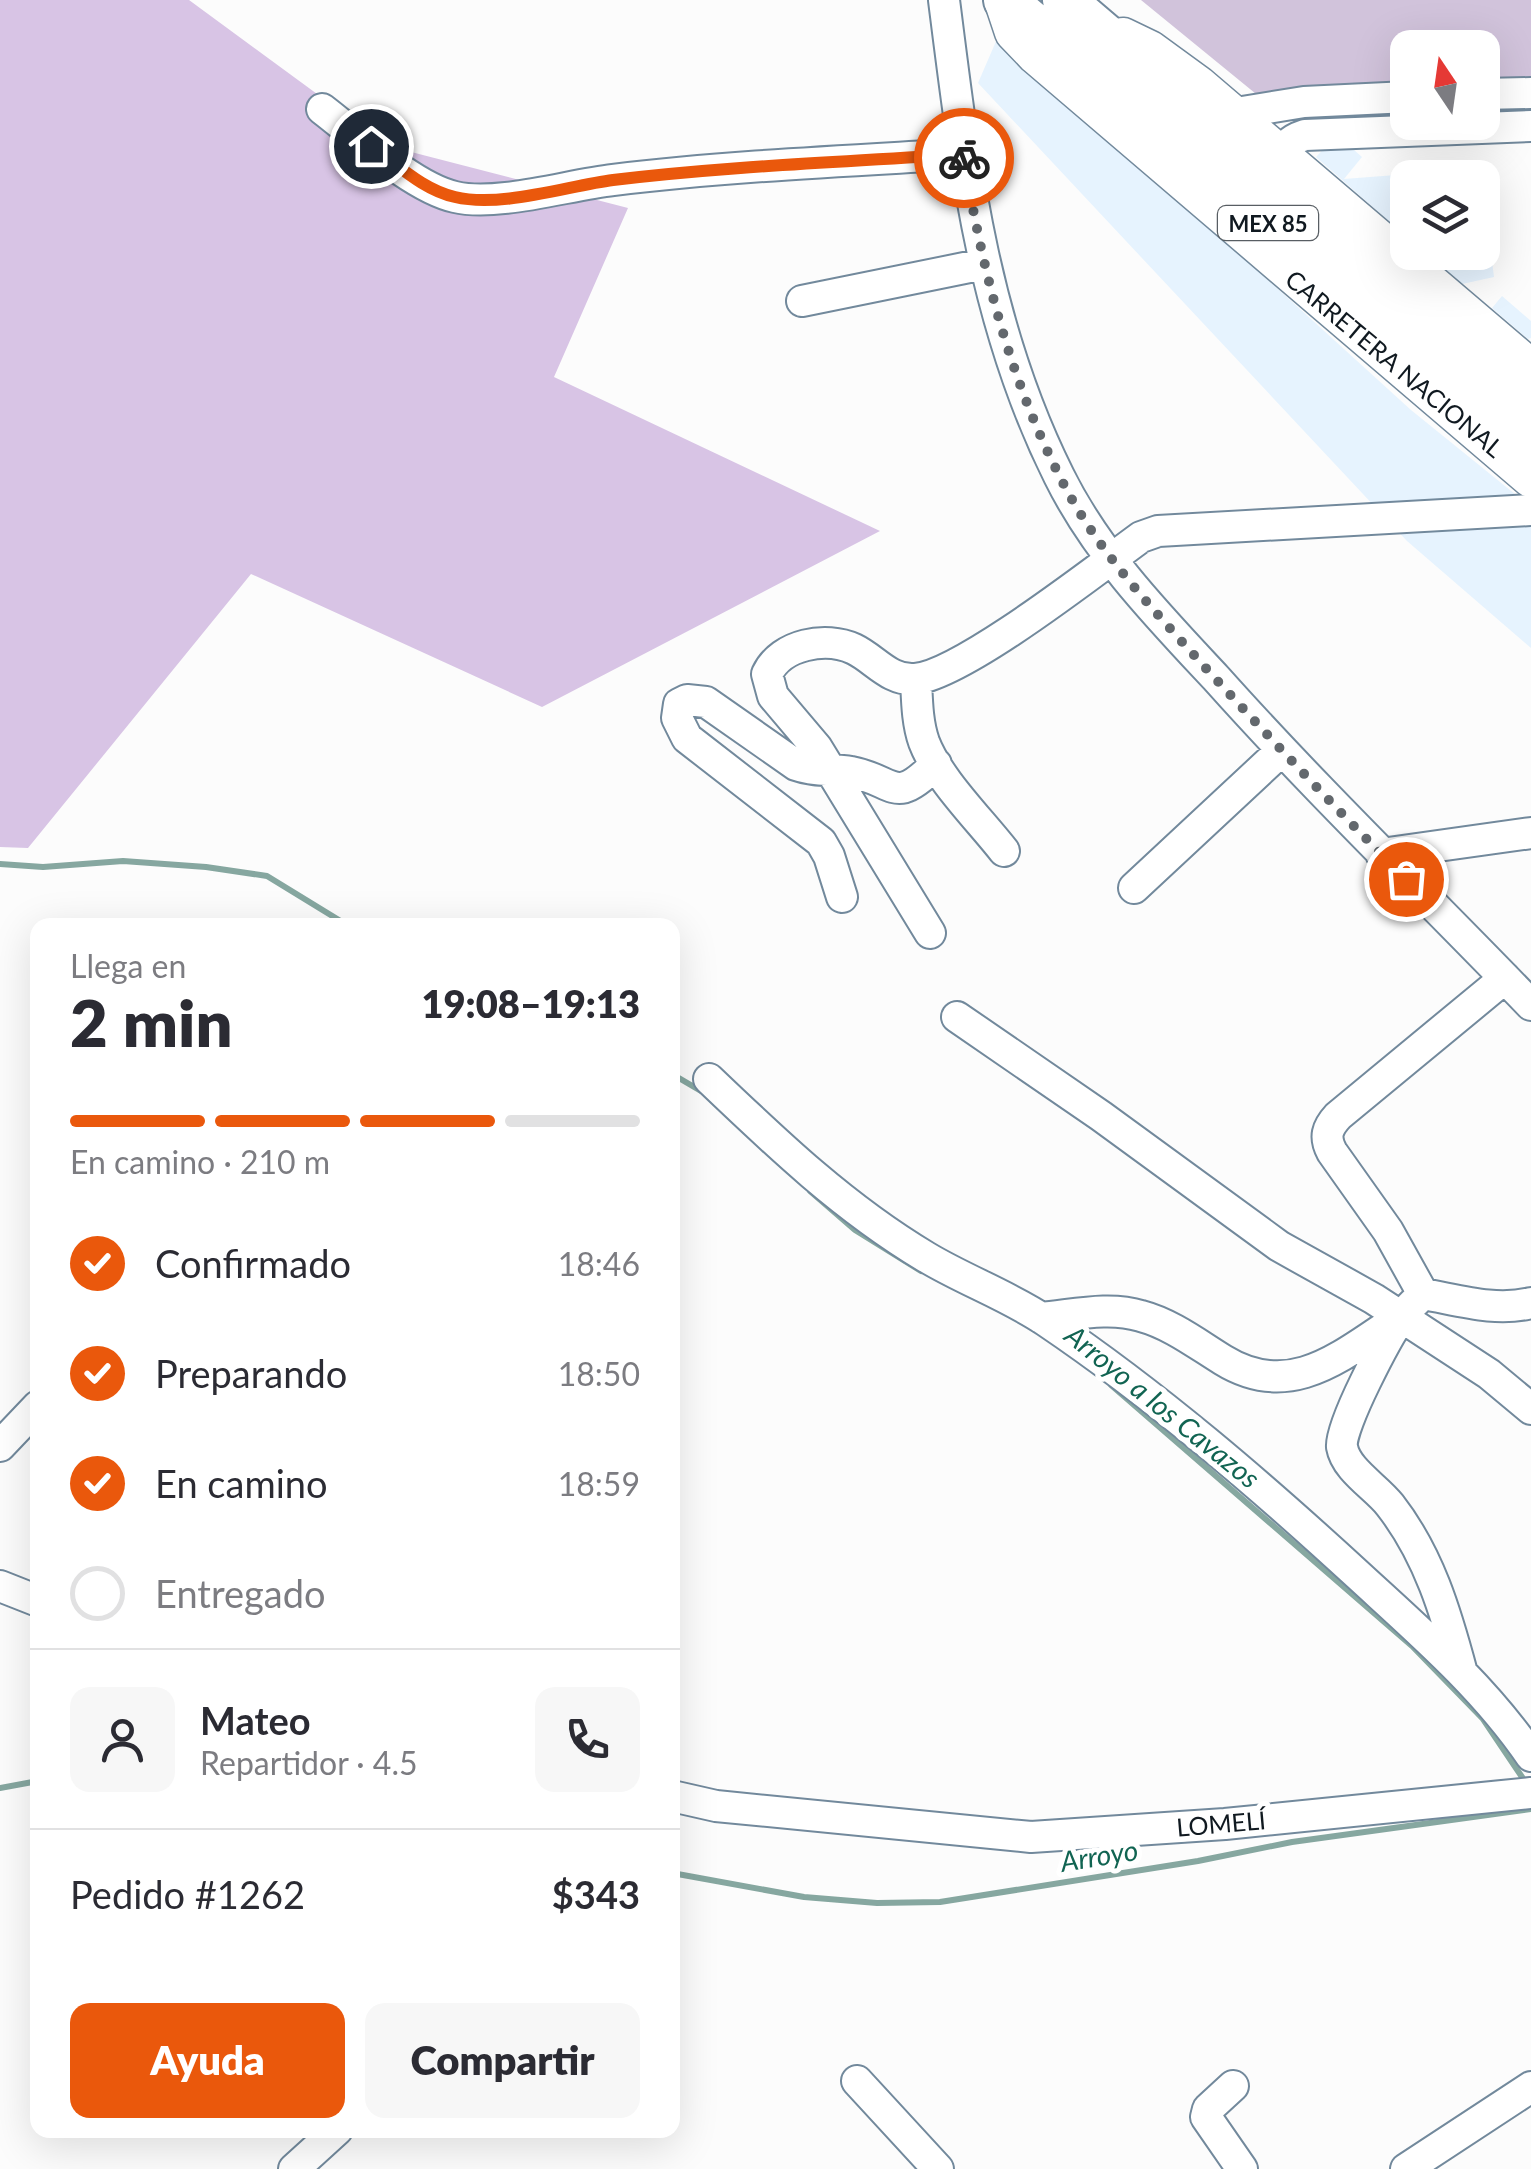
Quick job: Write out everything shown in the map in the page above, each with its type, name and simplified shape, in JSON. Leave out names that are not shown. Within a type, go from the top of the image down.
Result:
[{"type":"highway","name":"CARRETERA NACIONAL","points":[[1004,0],[1531,447]]},
{"type":"highway","name":"MEX 85","points":[[1079,13],[1531,399]]},
{"type":"main road","name":"CARRETERA NACIONAL","points":[[1004,0],[1014,32],[1036,55],[1531,478]]},
{"type":"main road","name":"MEX 85","points":[[1079,13],[1160,56],[1531,369]]},
{"type":"street","points":[[944,0],[963,154],[984,264],[1009,354],[1059,476],[1111,559],[1281,751],[1531,1005]]},
{"type":"street","points":[[1500,94],[1531,93]]},
{"type":"street","points":[[1230,114],[1304,102],[1390,98]]},
{"type":"street","points":[[322,109],[421,182],[454,197],[471,199],[687,172],[963,154]]},
{"type":"street","points":[[1285,160],[1285,149],[1291,139],[1305,135],[1531,126]]},
{"type":"street","points":[[802,301],[984,264]]},
{"type":"street","points":[[930,932],[800,725],[773,696],[767,674],[783,654],[800,646],[842,645],[901,679],[934,676],[970,656],[1141,537],[1158,531],[1531,510]]},
{"type":"street","points":[[916,679],[918,721],[936,764],[1004,851]]},
{"type":"street","points":[[842,897],[821,842],[687,738],[676,710],[687,700],[706,702],[796,766],[830,773],[846,771],[888,787],[903,789],[915,785],[936,764]]},
{"type":"street","points":[[1134,888],[1281,751]]},
{"type":"street","points":[[1382,854],[1531,833]]},
{"type":"street","points":[[1423,1294],[1388,1231],[1332,1152],[1328,1130],[1338,1116],[1505,978]]},
{"type":"street","points":[[957,1018],[1101,1116],[1279,1246],[1402,1317],[1489,1374],[1531,1409]]},
{"type":"street","points":[[709,1079],[812,1178],[864,1216],[925,1256],[1041,1318],[1110,1364],[1299,1521],[1462,1673],[1509,1724],[1531,1756]]},
{"type":"street","points":[[1423,1294],[1487,1306],[1531,1303]]},
{"type":"street","points":[[1423,1294],[1402,1317],[1354,1404],[1342,1445],[1345,1458],[1379,1491],[1403,1522],[1426,1564],[1442,1600],[1462,1673]]},
{"type":"street","points":[[1041,1318],[1112,1311],[1138,1314],[1162,1323],[1238,1369],[1280,1378],[1326,1366],[1402,1317]]},
{"type":"street","points":[[0,1446],[30,1414]]},
{"type":"street","points":[[2,1585],[30,1597]]},
{"type":"street","name":"LOMELÍ","points":[[680,1798],[716,1806],[1030,1837],[1225,1824],[1531,1793]]},
{"type":"street","points":[[857,2081],[938,2169]]},
{"type":"street","points":[[1233,2086],[1208,2109],[1206,2117],[1242,2169]]},
{"type":"street","points":[[1406,2169],[1531,2087]]},
{"type":"street","points":[[294,2169],[328,2138]]},
{"type":"shaded area","points":[[0,0],[189,0],[388,146],[628,208],[554,377],[880,531],[542,707],[251,574],[28,848],[0,847]]},
{"type":"shaded area","points":[[1141,0],[1531,0],[1531,107],[1500,109],[1500,30],[1390,30],[1390,115],[1288,120]]},
{"type":"shaded area","points":[[997,39],[1082,111],[1411,410],[1531,507],[1531,648],[1407,541],[978,83]]},
{"type":"shaded area","points":[[1337,135],[1362,157],[1344,179],[1390,175],[1390,222],[1316,157]]},
{"type":"shaded area","points":[[1445,270],[1493,270],[1494,277],[1462,284]]},
{"type":"shaded area","points":[[1502,296],[1531,321],[1531,338],[1492,308]]},
{"type":"waterway","name":"Arroyo a los Cavazos","points":[[0,864],[43,867],[123,861],[267,876],[336,918]]},
{"type":"waterway","name":"Arroyo a los Cavazos","points":[[680,1079],[701,1091]]},
{"type":"waterway","name":"Arroyo a los Cavazos","points":[[810,1191],[855,1230],[921,1271]]},
{"type":"waterway","name":"Arroyo a los Cavazos","points":[[1111,1385],[1412,1646],[1483,1719],[1526,1783]]},
{"type":"waterway","name":"Arroyo","points":[[0,1788],[30,1782]]},
{"type":"waterway","name":"Arroyo","points":[[680,1874],[804,1897],[877,1903],[940,1902],[1292,1842],[1531,1809]]},
{"type":"way so far","points":[[964,158],[975,228],[1009,354],[1059,476],[1084,520],[1162,619],[1307,779],[1406,879]]},
{"type":"route","points":[[371,146],[439,192],[471,199],[687,172],[963,154],[964,158]]}]
